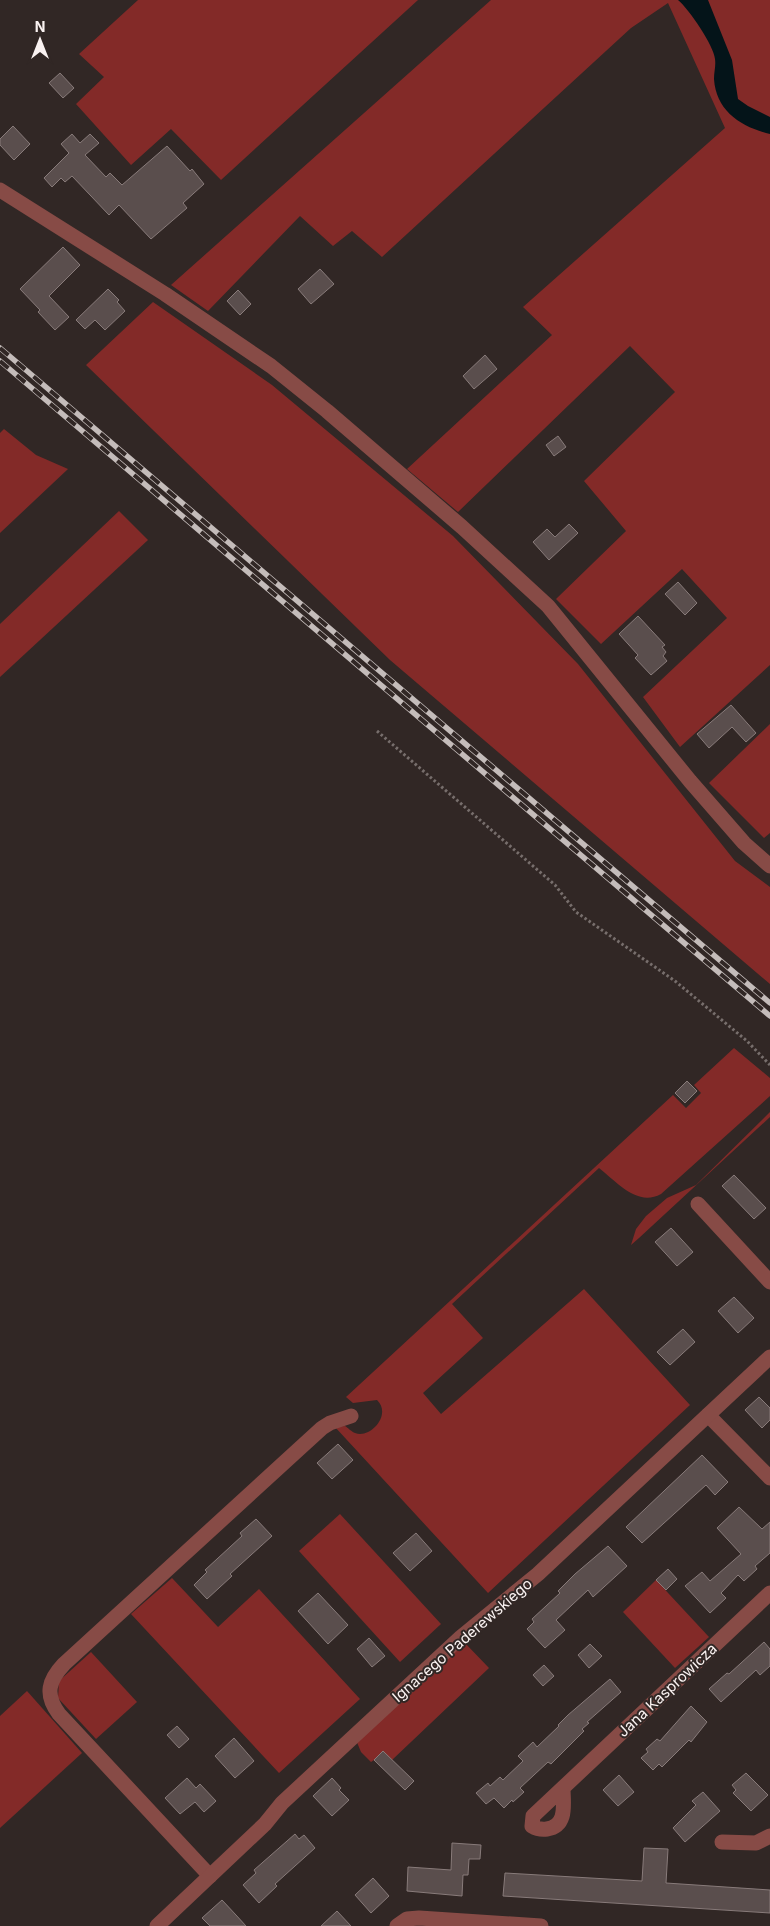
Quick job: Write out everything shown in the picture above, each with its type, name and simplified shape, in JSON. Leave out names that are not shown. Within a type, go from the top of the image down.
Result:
[{"type":"street","points":[[0,190],[165,294],[271,366],[327,411],[462,527],[548,606],[690,781],[744,843],[770,866]]},
{"type":"street","points":[[698,1204],[770,1282]]},
{"type":"street","name":"Ignacego Paderewskiego","points":[[157,1926],[265,1824],[288,1796],[461,1637],[538,1574],[770,1358]]},
{"type":"street","points":[[708,1415],[770,1478]]},
{"type":"street","points":[[210,1876],[59,1714],[50,1696],[51,1681],[64,1664],[322,1428],[330,1423],[351,1416]]},
{"type":"street","name":"Jana Kasprowicza","points":[[563,1788],[770,1593]]},
{"type":"street","points":[[722,1842],[756,1843],[770,1836]]},
{"type":"street","points":[[397,1926],[407,1919],[419,1918],[541,1926]]},
{"type":"path","points":[[377,731],[555,885],[576,912],[675,981],[747,1041],[770,1065]]},
{"type":"shaded area","points":[[138,0],[418,0],[221,180],[171,129],[131,165],[76,104],[104,77],[79,54]]},
{"type":"shaded area","points":[[491,0],[770,0],[770,665],[680,747],[643,697],[727,618],[682,569],[601,644],[556,599],[626,531],[584,481],[675,392],[630,346],[458,512],[407,469],[552,335],[523,307],[725,128],[668,3],[631,28],[382,257],[352,231],[333,246],[300,216],[208,311],[171,285]]},
{"type":"shaded area","points":[[678,0],[708,0],[732,60],[738,99],[770,117],[770,134],[740,122],[725,109],[716,90],[714,53],[694,19]]},
{"type":"shaded area","points":[[153,302],[272,385],[453,536],[578,664],[735,861],[770,887],[770,984],[390,660],[86,365]]},
{"type":"shaded area","points":[[4,429],[36,455],[68,469],[0,533],[0,433]]},
{"type":"shaded area","points":[[119,511],[148,540],[0,677],[0,624]]},
{"type":"shaded area","points":[[770,724],[770,833],[764,838],[709,783]]},
{"type":"shaded area","points":[[734,1048],[770,1078],[770,1096],[661,1194],[652,1197],[636,1195],[620,1186],[599,1168],[452,1304],[483,1338],[423,1393],[441,1414],[584,1289],[690,1405],[488,1593],[335,1427],[345,1426],[361,1434],[373,1429],[381,1418],[381,1406],[377,1400],[353,1403],[346,1397],[673,1095],[686,1108],[701,1093],[694,1085]]},
{"type":"shaded area","points":[[770,1112],[770,1117],[631,1245],[636,1229],[646,1216],[667,1198],[696,1185]]},
{"type":"shaded area","points":[[340,1514],[441,1624],[400,1662],[299,1551]]},
{"type":"shaded area","points":[[172,1578],[218,1627],[259,1589],[360,1699],[279,1773],[131,1614]]},
{"type":"shaded area","points":[[656,1580],[709,1637],[675,1668],[623,1612]]},
{"type":"shaded area","points":[[464,1642],[489,1668],[392,1760],[374,1760],[371,1762],[361,1752],[356,1740]]},
{"type":"shaded area","points":[[91,1652],[137,1702],[96,1739],[58,1698],[59,1681]]},
{"type":"shaded area","points":[[27,1691],[82,1753],[0,1828],[0,1716]]},
{"type":"building","points":[[60,73],[74,88],[63,98],[49,83]]},
{"type":"building","points":[[13,126],[30,144],[14,160],[0,145],[0,139]]},
{"type":"building","points":[[72,134],[80,143],[90,134],[99,143],[85,155],[106,177],[110,173],[122,185],[167,146],[190,171],[192,169],[204,184],[183,203],[187,208],[151,239],[119,205],[109,215],[72,176],[65,182],[61,178],[52,187],[44,178],[69,153],[61,144]]},
{"type":"building","points":[[63,247],[80,265],[49,296],[69,317],[55,330],[38,312],[40,310],[20,289]]},
{"type":"building","points":[[320,269],[334,284],[311,304],[298,289]]},
{"type":"building","points":[[108,289],[119,300],[117,302],[125,311],[105,330],[95,320],[85,329],[76,320]]},
{"type":"building","points":[[238,290],[251,304],[240,315],[227,301]]},
{"type":"building","points":[[485,355],[497,369],[474,389],[463,376]]},
{"type":"building","points":[[558,436],[566,447],[554,456],[546,445]]},
{"type":"building","points":[[569,524],[578,533],[549,560],[533,542],[547,529],[555,537]]},
{"type":"building","points":[[678,582],[697,603],[685,615],[665,594]]},
{"type":"building","points":[[638,616],[665,645],[662,647],[666,652],[663,656],[667,661],[651,675],[635,658],[638,655],[619,634]]},
{"type":"building","points":[[731,705],[756,733],[746,742],[732,727],[709,748],[697,734]]},
{"type":"building","points":[[687,1081],[697,1091],[685,1103],[675,1093]]},
{"type":"building","points":[[734,1175],[766,1208],[754,1219],[722,1186]]},
{"type":"building","points":[[671,1228],[693,1252],[677,1266],[655,1242]]},
{"type":"building","points":[[734,1297],[754,1318],[738,1333],[718,1311]]},
{"type":"building","points":[[683,1329],[695,1342],[670,1365],[657,1352]]},
{"type":"building","points":[[759,1397],[770,1408],[770,1420],[762,1428],[745,1410]]},
{"type":"building","points":[[338,1444],[353,1460],[332,1479],[317,1463]]},
{"type":"building","points":[[702,1455],[728,1482],[715,1495],[706,1485],[642,1543],[626,1527]]},
{"type":"building","points":[[739,1507],[762,1529],[770,1522],[770,1553],[755,1566],[757,1569],[744,1581],[738,1575],[721,1593],[726,1598],[710,1613],[685,1586],[702,1572],[710,1581],[741,1554],[717,1528]]},
{"type":"building","points":[[256,1519],[272,1536],[230,1574],[232,1576],[207,1599],[194,1585],[207,1572],[205,1570],[242,1536],[240,1533]]},
{"type":"building","points":[[416,1533],[432,1551],[410,1571],[393,1553]]},
{"type":"building","points":[[608,1546],[627,1566],[593,1597],[588,1590],[556,1620],[565,1630],[545,1648],[527,1629],[534,1622],[532,1619],[560,1593],[558,1591],[575,1574]]},
{"type":"building","points":[[668,1569],[677,1579],[666,1590],[656,1580]]},
{"type":"building","points":[[318,1593],[348,1625],[328,1644],[298,1611]]},
{"type":"building","points":[[369,1638],[385,1656],[372,1667],[357,1649]]},
{"type":"building","points":[[764,1642],[770,1649],[770,1666],[760,1675],[756,1670],[721,1702],[709,1689],[727,1673],[729,1674]]},
{"type":"building","points":[[590,1644],[602,1656],[589,1668],[578,1655]]},
{"type":"building","points":[[544,1665],[554,1676],[543,1686],[533,1675]]},
{"type":"building","points":[[610,1679],[621,1692],[587,1722],[589,1723],[582,1729],[584,1731],[551,1764],[548,1762],[520,1788],[524,1792],[504,1808],[494,1798],[486,1804],[476,1793],[488,1783],[490,1786],[500,1777],[503,1780],[523,1761],[518,1756],[533,1742],[537,1747],[568,1715]]},
{"type":"building","points":[[691,1706],[707,1722],[691,1742],[689,1740],[662,1767],[659,1764],[653,1770],[641,1758],[648,1752],[646,1749],[657,1739],[660,1741]]},
{"type":"building","points":[[177,1726],[189,1739],[179,1748],[167,1735]]},
{"type":"building","points":[[234,1738],[254,1761],[235,1778],[215,1756]]},
{"type":"building","points":[[383,1751],[414,1781],[405,1790],[374,1760]]},
{"type":"building","points":[[746,1773],[768,1795],[751,1811],[733,1793],[736,1790],[732,1785]]},
{"type":"building","points":[[619,1775],[634,1792],[618,1806],[603,1790]]},
{"type":"building","points":[[187,1778],[196,1788],[200,1784],[216,1801],[204,1812],[195,1802],[180,1814],[165,1798]]},
{"type":"building","points":[[332,1778],[341,1788],[339,1790],[349,1800],[332,1816],[313,1796]]},
{"type":"building","points":[[703,1792],[720,1811],[685,1842],[673,1828],[696,1805],[692,1801]]},
{"type":"building","points":[[295,1834],[299,1839],[304,1835],[315,1848],[275,1884],[277,1886],[259,1903],[243,1885],[256,1873],[254,1870]]},
{"type":"building","points":[[452,1843],[481,1845],[480,1859],[469,1859],[468,1875],[463,1875],[462,1896],[407,1891],[408,1867],[451,1870]]},
{"type":"building","points":[[644,1848],[668,1849],[666,1883],[770,1890],[770,1913],[503,1896],[505,1873],[642,1881]]},
{"type":"building","points":[[373,1878],[389,1896],[371,1913],[355,1895]]},
{"type":"building","points":[[222,1900],[246,1926],[210,1926],[202,1918]]},
{"type":"building","points":[[337,1911],[351,1926],[321,1926]]},
{"type":"railway","points":[[0,348],[770,1003]]},
{"type":"railway","points":[[0,361],[770,1016]]}]
